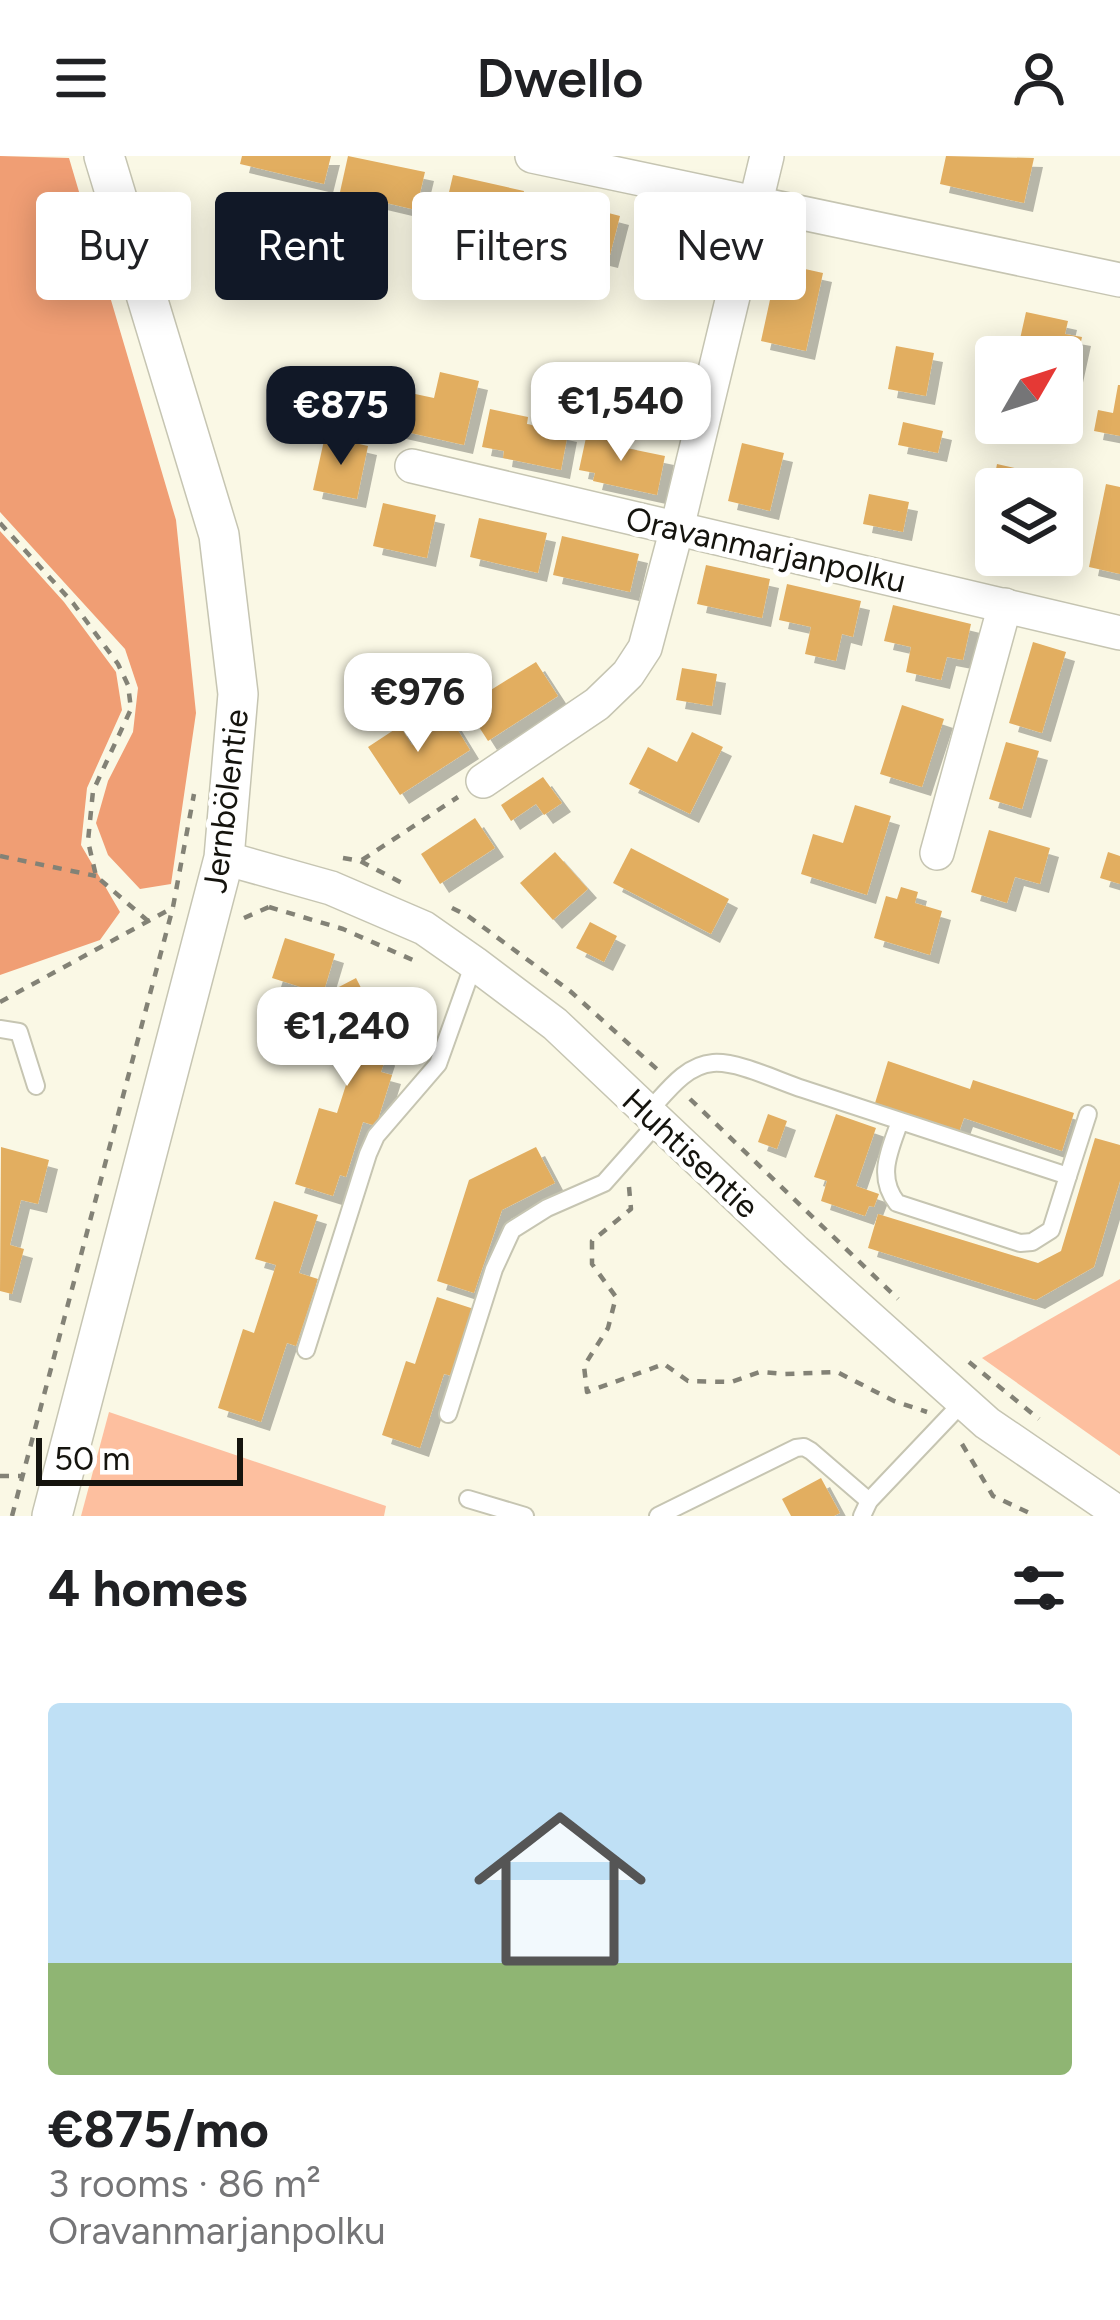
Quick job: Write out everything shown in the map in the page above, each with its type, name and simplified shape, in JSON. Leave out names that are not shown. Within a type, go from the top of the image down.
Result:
[{"type":"street","name":"Jernbölentie","points":[[52,1516],[224,858],[238,694],[219,535],[104,156]]},
{"type":"street","points":[[532,156],[704,192]]},
{"type":"street","points":[[759,192],[767,156]]},
{"type":"street","points":[[806,214],[1120,280]]},
{"type":"street","points":[[482,781],[597,704],[628,674],[645,648],[732,300]]},
{"type":"street","name":"Oravanmarjanpolku","points":[[412,466],[1120,633]]},
{"type":"street","points":[[937,853],[1005,605]]},
{"type":"street","name":"Huhtisentie","points":[[224,858],[350,896],[424,928],[469,975],[555,1024],[795,1251],[943,1413],[987,1423],[1120,1514]]},
{"type":"lane","points":[[306,1350],[368,1154],[376,1136],[438,1064],[469,975]]},
{"type":"lane","points":[[0,1029],[19,1032],[36,1086]]},
{"type":"lane","points":[[448,1414],[494,1269],[512,1230],[547,1208],[604,1183],[685,1074],[709,1063],[723,1063],[1068,1176]]},
{"type":"lane","points":[[900,1121],[886,1162],[892,1197],[906,1207],[1021,1243],[1051,1230],[1088,1114]]},
{"type":"lane","points":[[658,1516],[796,1448],[811,1451],[865,1509],[943,1413]]},
{"type":"lane","points":[[468,1499],[525,1516]]},
{"type":"path","points":[[0,524],[73,603],[128,685],[130,710],[93,791],[88,841],[96,875]]},
{"type":"path","points":[[360,861],[482,781]]},
{"type":"path","points":[[12,1516],[173,907],[194,793]]},
{"type":"path","points":[[0,856],[96,875],[148,921]]},
{"type":"path","points":[[0,1002],[173,907]]},
{"type":"path","points":[[269,907],[469,975]]},
{"type":"path","points":[[626,1157],[632,1209],[592,1241],[592,1264],[616,1297],[608,1328],[584,1366],[587,1392],[664,1364],[688,1381],[730,1382],[760,1372],[838,1372],[894,1402],[943,1413]]},
{"type":"path","points":[[910,1397],[943,1413],[994,1496],[1036,1516]]},
{"type":"path","points":[[0,1476],[22,1476]]},
{"type":"shaded area","points":[[0,156],[69,158],[79,192],[36,192],[36,300],[111,300],[176,520],[196,713],[171,884],[140,889],[108,855],[96,823],[108,781],[133,732],[138,688],[125,649],[0,512]]},
{"type":"shaded area","points":[[0,531],[64,602],[116,672],[122,710],[87,788],[81,845],[120,912],[100,940],[0,975]]},
{"type":"shaded area","points":[[1120,1279],[1120,1456],[982,1358]]},
{"type":"shaded area","points":[[109,1412],[386,1506],[384,1516],[81,1516]]},
{"type":"building","points":[[242,156],[331,156],[324,184],[240,164]]},
{"type":"building","points":[[348,156],[425,172],[420,192],[412,192],[412,209],[388,203],[388,192],[340,192]]},
{"type":"building","points":[[946,156],[1034,158],[1024,203],[940,184]]},
{"type":"building","points":[[453,175],[524,191],[524,192],[449,192]]},
{"type":"building","points":[[610,213],[620,216],[610,255]]},
{"type":"building","points":[[806,269],[823,273],[806,351],[761,341],[770,300],[806,300]]},
{"type":"building","points":[[1026,312],[1068,321],[1065,334],[1076,336],[1021,336]]},
{"type":"building","points":[[896,346],[934,353],[926,396],[888,389]]},
{"type":"building","points":[[440,372],[479,381],[464,445],[393,429],[401,391],[434,398]]},
{"type":"building","points":[[1118,385],[1120,436],[1094,431],[1098,410],[1113,413]]},
{"type":"building","points":[[490,409],[568,433],[561,470],[503,458],[504,451],[482,447]]},
{"type":"building","points":[[903,422],[943,431],[938,453],[898,445]]},
{"type":"building","points":[[587,433],[628,441],[626,448],[665,456],[657,495],[593,481],[595,473],[579,470]]},
{"type":"building","points":[[325,436],[368,446],[357,499],[313,490]]},
{"type":"building","points":[[742,443],[784,453],[770,511],[728,501]]},
{"type":"building","points":[[1106,484],[1120,487],[1120,574],[1089,567]]},
{"type":"building","points":[[869,494],[909,502],[903,532],[863,524]]},
{"type":"building","points":[[383,503],[436,515],[427,558],[373,546]]},
{"type":"building","points":[[479,518],[547,533],[538,573],[470,557]]},
{"type":"building","points":[[562,536],[639,554],[630,592],[553,575]]},
{"type":"building","points":[[706,565],[770,579],[762,618],[697,604]]},
{"type":"building","points":[[787,584],[861,601],[853,637],[842,634],[836,661],[805,654],[811,627],[779,620]]},
{"type":"building","points":[[893,605],[971,624],[963,660],[947,657],[941,680],[906,672],[911,647],[884,641]]},
{"type":"building","points":[[1033,642],[1066,652],[1042,733],[1009,723]]},
{"type":"building","points":[[536,662],[558,696],[488,741],[458,694],[479,681],[486,693]]},
{"type":"building","points":[[682,668],[717,674],[712,706],[676,700]]},
{"type":"building","points":[[902,705],[944,719],[922,787],[880,774]]},
{"type":"building","points":[[451,719],[470,750],[400,795],[368,747],[400,726],[412,745]]},
{"type":"building","points":[[692,732],[723,747],[690,814],[629,784],[648,747],[677,762]]},
{"type":"building","points":[[1006,742],[1039,751],[1022,809],[989,799]]},
{"type":"building","points":[[543,777],[562,803],[544,815],[536,804],[511,821],[501,805]]},
{"type":"building","points":[[855,805],[891,816],[867,895],[801,874],[813,834],[843,843]]},
{"type":"building","points":[[475,818],[495,848],[440,884],[421,854]]},
{"type":"building","points":[[989,830],[1050,848],[1040,884],[1015,877],[1007,903],[971,892]]},
{"type":"building","points":[[631,848],[729,899],[711,934],[613,883]]},
{"type":"building","points":[[555,852],[588,889],[553,920],[520,883]]},
{"type":"building","points":[[1108,852],[1120,856],[1120,884],[1100,878]]},
{"type":"building","points":[[901,887],[918,892],[915,903],[942,911],[930,955],[874,938],[886,896],[897,899]]},
{"type":"building","points":[[590,922],[617,936],[604,962],[576,948]]},
{"type":"building","points":[[285,938],[335,954],[323,994],[272,978]]},
{"type":"building","points":[[356,978],[388,1041],[380,1045],[386,1057],[381,1072],[392,1075],[376,1126],[363,1122],[346,1177],[340,1175],[333,1196],[295,1184],[319,1108],[337,1113],[353,1063],[348,1062],[316,999]]},
{"type":"building","points":[[888,1061],[970,1089],[973,1080],[1074,1113],[1062,1151],[964,1118],[959,1132],[875,1103]]},
{"type":"building","points":[[768,1114],[787,1121],[777,1149],[758,1142]]},
{"type":"building","points":[[836,1114],[876,1128],[856,1186],[879,1194],[865,1216],[821,1201],[827,1181],[814,1177]]},
{"type":"building","points":[[1095,1138],[1120,1145],[1120,1181],[1094,1267],[1036,1300],[868,1248],[878,1214],[1038,1263],[1061,1251]]},
{"type":"building","points":[[1,1147],[49,1160],[38,1204],[21,1200],[10,1245],[24,1249],[12,1294],[0,1291]]},
{"type":"building","points":[[536,1147],[555,1183],[502,1210],[474,1293],[437,1281],[469,1180]]},
{"type":"building","points":[[274,1201],[318,1215],[299,1273],[318,1279],[296,1346],[287,1343],[261,1422],[218,1408],[243,1329],[254,1333],[276,1265],[255,1259]]},
{"type":"building","points":[[437,1297],[474,1309],[452,1376],[444,1374],[420,1448],[382,1435],[406,1361],[415,1364]]},
{"type":"building","points":[[821,1478],[840,1513],[791,1516],[782,1499]]}]
